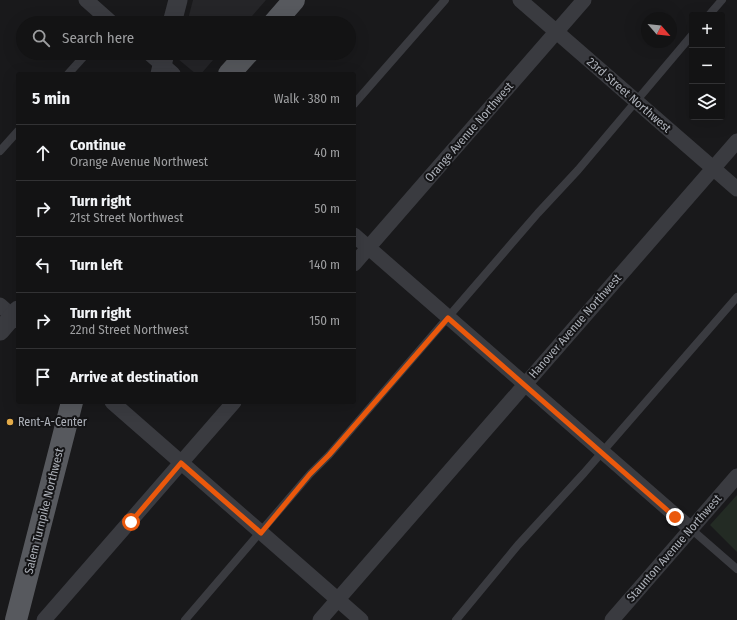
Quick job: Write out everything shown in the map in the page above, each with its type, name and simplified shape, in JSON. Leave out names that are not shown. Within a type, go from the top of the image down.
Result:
[{"type":"main road","points":[[231,72],[242,60]]},
{"type":"main road","name":"Salem Turnpike Northwest","points":[[16,620],[71,404]]},
{"type":"street","points":[[86,0],[104,16]]},
{"type":"street","points":[[174,16],[178,0]]},
{"type":"street","name":"23rd Street Northwest","points":[[520,0],[737,189]]},
{"type":"street","name":"Orange Avenue Northwest","points":[[356,262],[584,0]]},
{"type":"street","name":"Hanover Avenue Northwest","points":[[320,620],[737,141]]},
{"type":"street","points":[[356,237],[691,530]]},
{"type":"street","points":[[0,330],[12,313]]},
{"type":"street","points":[[114,404],[361,620]]},
{"type":"street","points":[[44,620],[232,404]]},
{"type":"street","name":"Staunton Avenue Northwest","points":[[612,620],[737,476]]},
{"type":"lane","points":[[356,102],[444,0]]},
{"type":"lane","points":[[712,12],[722,0]]},
{"type":"lane","points":[[186,620],[310,474],[329,455],[637,102],[689,39]]},
{"type":"lane","points":[[70,72],[81,60]]},
{"type":"lane","points":[[0,151],[16,133]]},
{"type":"lane","points":[[456,620],[518,545],[584,473],[737,297]]},
{"type":"lane","points":[[691,530],[737,569]]},
{"type":"shaded area","points":[[193,0],[266,0],[252,16],[189,16]]},
{"type":"shaded area","points":[[179,60],[213,60],[203,72],[194,72]]},
{"type":"shaded area","points":[[737,495],[737,552],[710,525]]},
{"type":"place","name":"Rent-A-Center","points":[[10,422]]},
{"type":"route","points":[[131,522],[181,463],[261,533],[310,474],[329,455],[448,318],[585,436],[675,517]]}]
